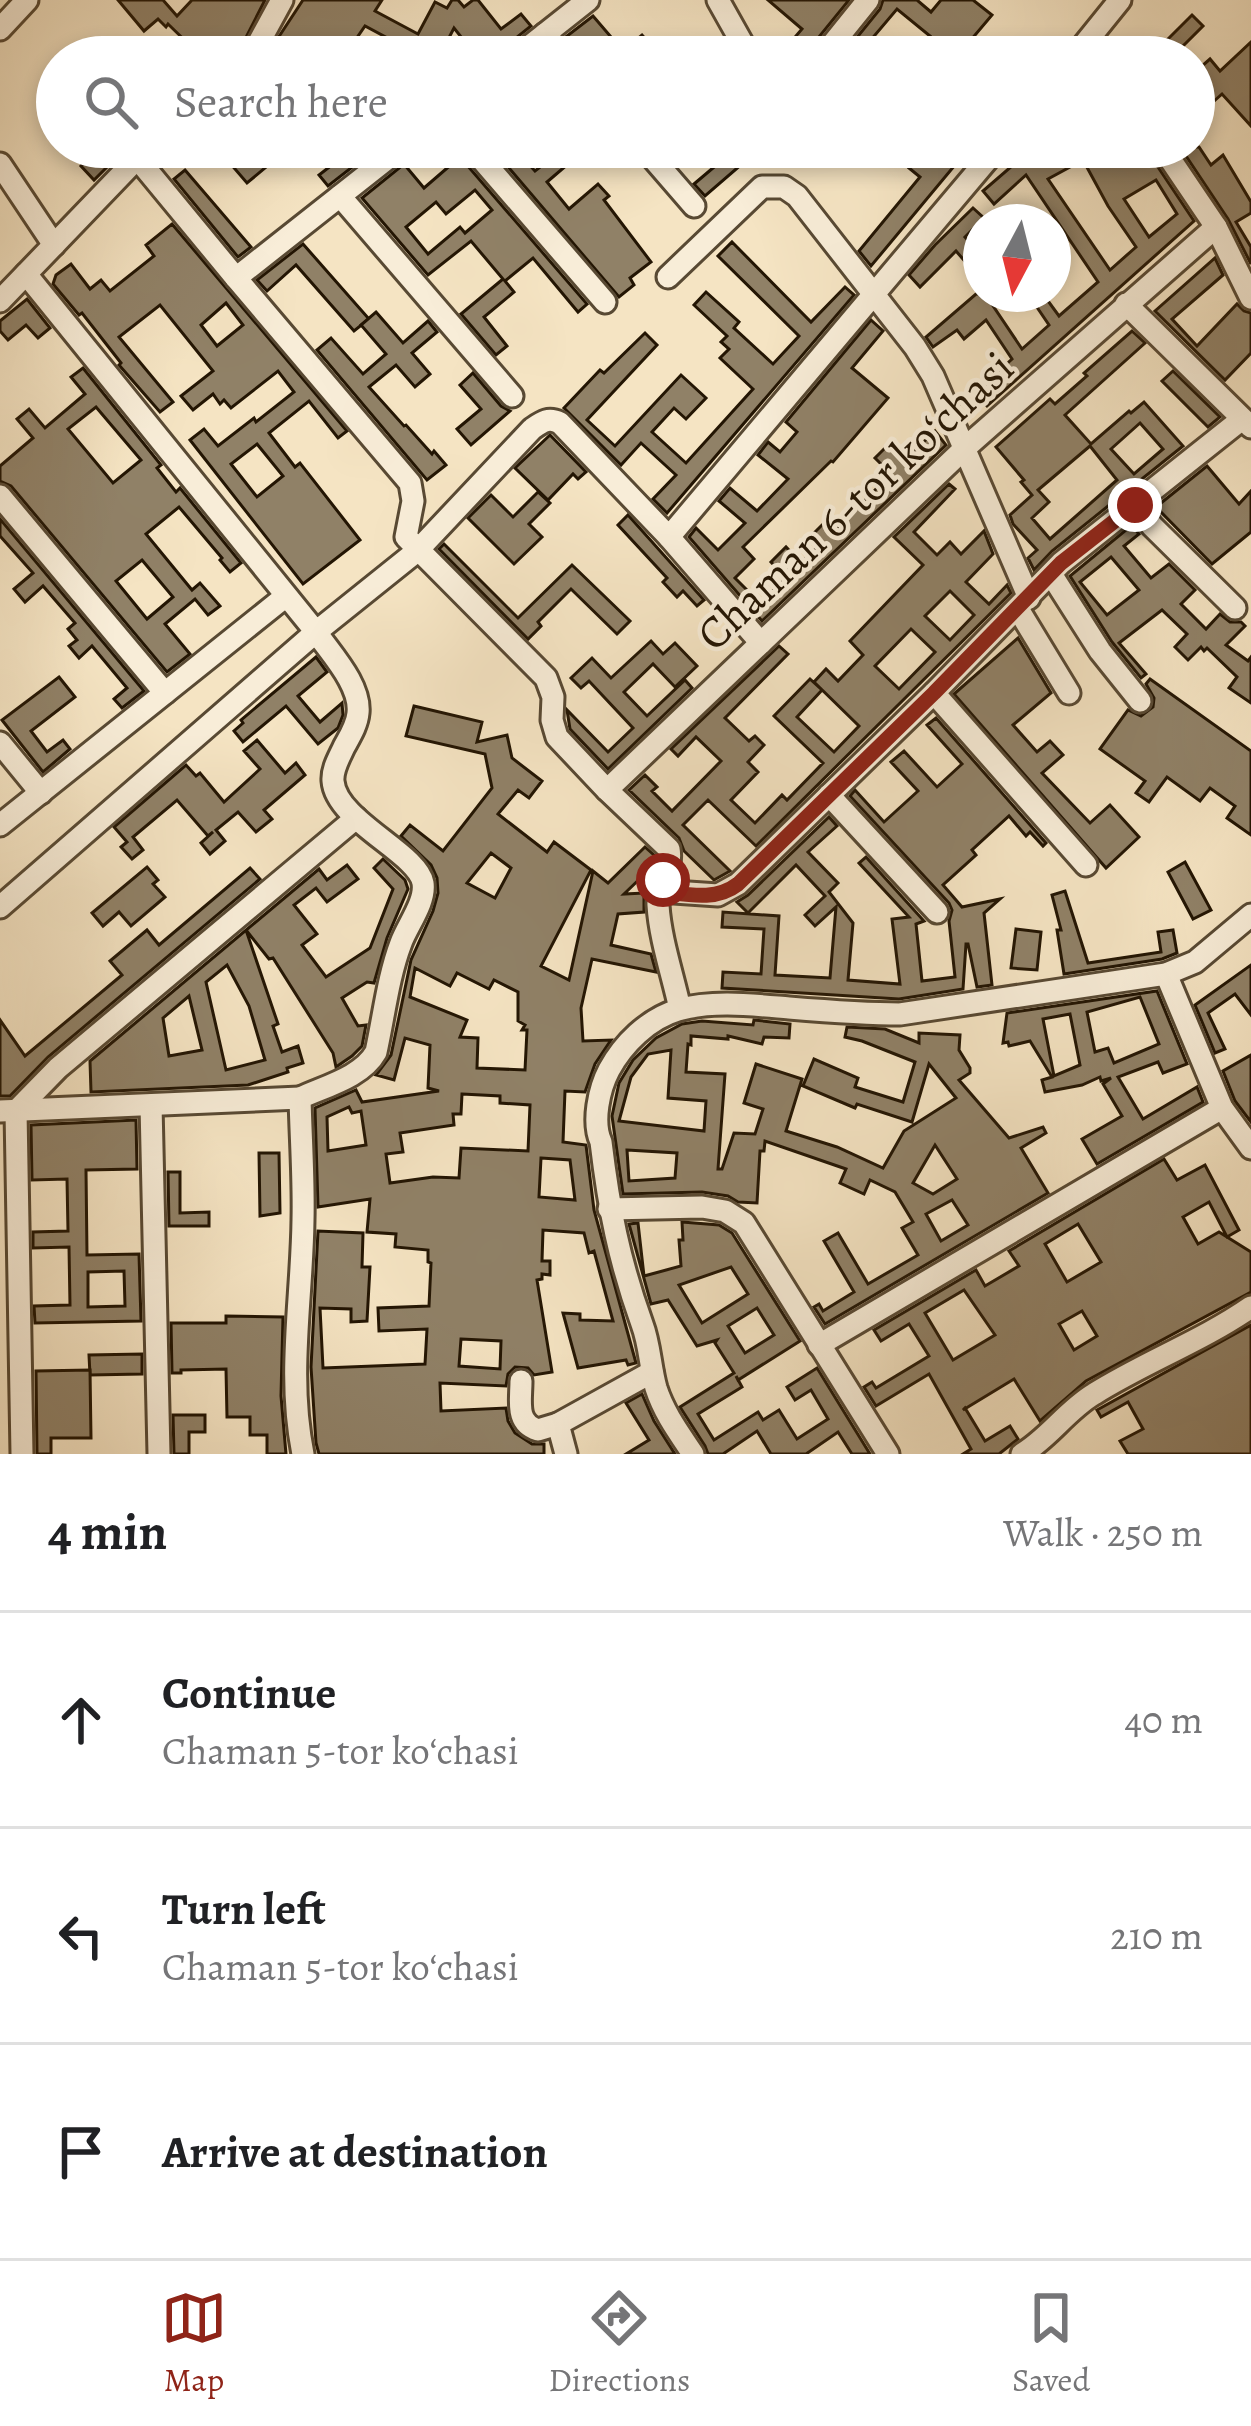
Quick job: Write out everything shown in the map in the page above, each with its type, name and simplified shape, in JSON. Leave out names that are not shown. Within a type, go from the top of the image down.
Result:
[{"type":"street","points":[[0,29],[27,0]]},
{"type":"street","points":[[262,36],[282,0]]},
{"type":"street","points":[[542,36],[588,0]]},
{"type":"street","points":[[718,0],[738,36]]},
{"type":"street","points":[[839,36],[868,0]]},
{"type":"street","points":[[1102,36],[1120,0]]},
{"type":"street","points":[[0,164],[54,245]]},
{"type":"street","points":[[2,298],[128,168]]},
{"type":"street","points":[[153,168],[236,278],[410,483],[413,501],[406,537],[546,679],[557,737],[669,849],[658,910],[680,1009]]},
{"type":"street","points":[[236,278],[375,168]]},
{"type":"street","points":[[489,168],[605,302]]},
{"type":"street","points":[[661,168],[694,206]]},
{"type":"street","points":[[669,536],[980,168]]},
{"type":"street","points":[[1176,168],[1216,227],[1251,298]]},
{"type":"street","points":[[668,277],[762,187],[784,187],[797,196],[933,376],[1024,604],[1069,693]]},
{"type":"street","points":[[340,196],[512,396]]},
{"type":"street","name":"Chaman 6-tor koʻchasi","points":[[607,790],[965,448],[1216,227]]},
{"type":"street","points":[[8,1111],[300,1098],[356,1072],[376,1052],[399,946],[422,895],[420,875],[356,818],[335,791],[332,776],[358,718],[356,693],[316,632],[26,274]]},
{"type":"street","points":[[659,891],[718,895],[730,891],[1051,574],[1246,423],[1126,304]]},
{"type":"street","points":[[0,907],[316,632],[417,551],[543,421],[560,423],[669,536],[760,643]]},
{"type":"street","points":[[0,496],[165,693]]},
{"type":"street","points":[[1135,505],[1235,608]]},
{"type":"street","points":[[1051,574],[1100,651],[1140,701]]},
{"type":"street","points":[[0,826],[286,596]]},
{"type":"street","points":[[934,693],[1085,865]]},
{"type":"street","points":[[0,743],[41,793]]},
{"type":"street","points":[[829,795],[937,912]]},
{"type":"street","points":[[8,1111],[356,818]]},
{"type":"street","points":[[692,1454],[666,1414],[652,1372],[609,1209],[597,1131],[601,1088],[636,1035],[680,1009],[730,1004],[901,1014],[1166,974],[1195,962],[1251,915]]},
{"type":"street","points":[[1166,974],[1222,1108],[1251,1148]]},
{"type":"street","points":[[300,1098],[303,1220],[294,1389],[303,1454]]},
{"type":"street","points":[[151,1106],[159,1454]]},
{"type":"street","points":[[819,1345],[1222,1108]]},
{"type":"street","points":[[8,1111],[22,1454]]},
{"type":"street","points":[[609,1209],[702,1207],[725,1211],[744,1223],[887,1454]]},
{"type":"street","points":[[1033,1451],[1068,1413],[1096,1392],[1251,1307]]},
{"type":"street","points":[[521,1381],[521,1417],[538,1430],[558,1424],[652,1372]]},
{"type":"street","points":[[558,1424],[566,1454]]},
{"type":"building","points":[[118,0],[163,0],[177,16],[192,0],[265,0],[247,36],[180,36],[158,19],[144,31]]},
{"type":"building","points":[[303,0],[382,0],[375,11],[418,34],[435,2],[447,8],[452,0],[464,7],[478,0],[501,29],[521,14],[531,26],[518,36],[460,36],[454,28],[450,36],[384,36],[365,26],[358,36],[279,36]]},
{"type":"building","points":[[768,0],[849,0],[820,36],[796,36],[802,29]]},
{"type":"building","points":[[883,0],[917,0],[931,12],[941,0],[973,0],[992,15],[974,36],[930,36],[897,9],[874,36],[858,36]]},
{"type":"building","points":[[1192,15],[1203,26],[1193,36],[1171,36]]},
{"type":"building","points":[[593,16],[610,36],[567,36]]},
{"type":"building","points":[[1251,42],[1251,126],[1222,94],[1215,100],[1215,65],[1220,71]]},
{"type":"building","points":[[1223,155],[1251,202],[1251,213],[1236,222],[1251,247],[1251,264],[1194,168],[1215,168]]},
{"type":"building","points":[[83,168],[106,168],[94,180]]},
{"type":"building","points":[[234,168],[265,168],[247,183]]},
{"type":"building","points":[[328,168],[351,168],[328,186],[319,175]]},
{"type":"building","points":[[399,168],[407,168],[424,188],[447,168],[470,168],[587,304],[578,312],[533,258],[505,281],[514,292],[484,317],[507,346],[496,355],[461,314],[503,279],[471,241],[428,275],[362,198]],"holes":[[[475,190],[492,210],[465,233],[460,227],[428,254],[406,227],[436,202],[446,214]]]},
{"type":"building","points":[[509,168],[563,168],[547,182],[569,209],[598,184],[609,196],[604,200],[651,262],[630,278],[634,285],[619,297]]},
{"type":"building","points":[[713,168],[737,168],[705,196],[694,184]]},
{"type":"building","points":[[909,168],[953,168],[871,266],[859,251],[920,177]]},
{"type":"building","points":[[1010,168],[1068,168],[1048,179],[1065,204],[1046,204],[1026,175],[994,204],[983,191]]},
{"type":"building","points":[[1087,168],[1159,168],[1194,221],[987,406],[975,393],[1012,359],[986,320],[964,339],[957,330],[933,347],[926,337],[963,305],[963,312],[997,312],[1022,349],[1049,325],[1040,312],[1059,316],[1071,312],[1071,306],[1098,282],[1071,242],[1071,213],[1110,270],[1136,247]],"holes":[[[1156,180],[1177,214],[1149,237],[1124,199]]]},
{"type":"building","points":[[185,170],[251,247],[238,257],[174,179]]},
{"type":"building","points":[[963,218],[963,259],[956,251],[920,287],[909,275]]},
{"type":"building","points":[[172,224],[347,431],[338,438],[309,401],[269,433],[295,467],[300,463],[360,540],[303,584],[190,440],[204,429],[218,446],[254,418],[256,422],[294,392],[278,371],[231,408],[213,394],[193,410],[181,396],[213,371],[160,305],[119,337],[173,402],[160,412],[82,313],[53,284],[56,275],[71,264],[90,289],[101,280],[110,291],[154,256],[146,245]],"holes":[[[226,303],[243,325],[217,346],[201,325]],[[257,444],[283,476],[257,497],[231,464]]]},
{"type":"building","points":[[732,242],[811,322],[845,287],[854,295],[667,513],[653,499],[676,475],[641,443],[621,465],[564,408],[645,333],[657,345],[587,420],[615,446],[681,375],[706,398],[686,419],[674,408],[652,432],[686,463],[753,389],[720,358],[729,349],[721,342],[727,336],[694,305],[706,292],[739,322],[734,328],[773,364],[799,336],[718,256]]},
{"type":"building","points":[[303,244],[369,319],[354,331],[296,265],[267,291],[257,280]]},
{"type":"building","points":[[1215,258],[1223,275],[1172,319],[1197,346],[1237,304],[1251,313],[1251,353],[1225,380],[1155,311]]},
{"type":"building","points":[[27,299],[50,328],[38,338],[26,325],[8,340],[0,331],[0,321]]},
{"type":"building","points":[[376,312],[403,343],[428,321],[437,332],[412,353],[430,374],[415,387],[396,365],[369,387],[446,465],[427,480],[317,350],[331,338],[363,374],[386,354],[361,325]]},
{"type":"building","points":[[871,320],[883,331],[852,368],[888,398],[833,462],[743,547],[754,559],[735,578],[760,603],[786,578],[771,562],[786,547],[801,563],[821,543],[813,534],[826,521],[835,530],[891,474],[875,458],[889,444],[905,460],[935,431],[946,445],[762,621],[689,537],[696,528],[718,550],[745,523],[719,501],[730,488],[757,511],[788,479],[758,455],[768,442],[780,452],[797,432],[786,422]]},
{"type":"building","points":[[1132,331],[1145,343],[1065,415],[1091,444],[1144,402],[1183,446],[1034,570],[1028,558],[1037,550],[1010,515],[1032,495],[996,447],[1050,399],[1055,404],[1087,376],[1084,373]],"holes":[[[1140,423],[1163,449],[1134,474],[1111,449]],[[1090,446],[1117,480],[1050,539],[1032,518],[1049,502],[1038,490]]]},
{"type":"building","points":[[83,368],[161,465],[157,468],[176,492],[180,488],[241,563],[230,572],[179,507],[146,534],[192,590],[200,583],[220,606],[208,615],[195,599],[165,624],[190,654],[167,672],[11,486],[0,481],[0,466],[33,438],[17,419],[29,409],[45,428],[85,394],[71,377]],"holes":[[[96,407],[141,460],[113,483],[68,429]],[[142,560],[173,597],[147,619],[116,581]]]},
{"type":"building","points":[[1173,371],[1220,417],[1208,427],[1162,381]]},
{"type":"building","points":[[473,373],[510,411],[471,445],[457,429],[481,409],[460,385]]},
{"type":"building","points":[[550,435],[586,472],[578,479],[573,474],[548,500],[515,468]]},
{"type":"building","points":[[1207,466],[1239,504],[1251,491],[1251,532],[1212,564],[1156,507]]},
{"type":"building","points":[[949,484],[955,489],[914,532],[937,555],[950,542],[961,554],[984,531],[993,554],[966,582],[989,604],[1007,585],[1011,593],[756,846],[708,800],[683,825],[730,871],[714,880],[629,790],[645,775],[657,787],[652,791],[672,811],[721,761],[696,737],[678,756],[671,749],[779,646],[788,654],[725,718],[749,741],[755,736],[764,745],[748,762],[758,772],[731,800],[755,823],[782,795],[787,800],[823,763],[774,716],[810,679],[822,690],[797,717],[834,752],[859,726],[814,682],[826,669],[838,681],[863,655],[850,641],[923,565],[894,537]],"holes":[[[950,591],[974,615],[950,640],[925,616]],[[911,629],[935,652],[899,689],[875,666]]]},
{"type":"building","points":[[538,492],[550,503],[529,524],[542,537],[514,564],[468,518],[491,495],[513,517]]},
{"type":"building","points":[[628,515],[704,600],[697,606],[683,591],[677,597],[663,582],[667,578],[618,525]]},
{"type":"building","points":[[0,519],[144,691],[122,708],[114,699],[127,688],[92,646],[79,658],[69,646],[77,640],[68,629],[75,623],[43,586],[25,602],[14,589],[33,573],[0,536]]},
{"type":"building","points":[[1132,525],[1139,534],[1124,546],[1151,578],[1169,564],[1195,590],[1181,604],[1206,629],[1220,614],[1245,626],[1226,645],[1248,661],[1251,657],[1251,703],[1229,688],[1237,677],[1207,648],[1201,647],[1188,660],[1175,647],[1187,634],[1162,610],[1119,643],[1146,674],[1141,678],[1070,576]],"holes":[[[1111,557],[1139,590],[1107,615],[1080,582]]]},
{"type":"building","points":[[444,544],[518,618],[572,565],[630,621],[617,634],[571,589],[528,639],[439,549]]},
{"type":"building","points":[[1018,638],[1051,693],[1013,725],[1037,752],[1050,741],[1063,755],[1042,773],[1090,823],[1110,805],[1139,837],[1106,868],[954,694]]},
{"type":"building","points":[[651,641],[663,654],[675,643],[697,666],[675,687],[653,664],[624,692],[647,716],[685,680],[692,688],[608,769],[570,729],[567,710],[608,752],[633,728],[589,681],[581,688],[571,678],[592,658],[611,678]]},
{"type":"building","points":[[316,657],[327,672],[298,696],[320,722],[342,703],[338,728],[318,744],[286,706],[243,742],[234,731],[241,720]]},
{"type":"building","points":[[59,677],[75,697],[31,731],[47,752],[63,740],[70,749],[43,772],[2,720]]},
{"type":"building","points":[[1150,679],[1251,751],[1251,835],[1227,818],[1235,806],[1210,788],[1200,801],[1167,777],[1149,802],[1136,793],[1145,781],[1100,749],[1128,710],[1141,716],[1153,707],[1146,684]]},
{"type":"building","points":[[414,706],[482,722],[477,742],[507,735],[512,758],[542,781],[529,798],[518,790],[498,814],[547,852],[554,842],[591,870],[541,966],[569,980],[593,871],[608,883],[645,847],[655,856],[653,866],[624,894],[644,893],[644,912],[618,914],[611,945],[651,954],[656,972],[592,959],[581,1008],[583,1041],[611,1040],[585,1092],[565,1091],[563,1142],[586,1145],[594,1210],[636,1363],[628,1365],[626,1360],[578,1368],[563,1313],[580,1314],[580,1320],[613,1321],[594,1251],[589,1253],[584,1233],[543,1230],[542,1261],[550,1261],[550,1275],[542,1274],[537,1280],[552,1372],[534,1375],[528,1368],[515,1367],[506,1386],[440,1383],[441,1411],[506,1408],[515,1433],[532,1444],[544,1444],[544,1454],[319,1454],[316,1443],[311,1367],[318,1231],[363,1233],[362,1267],[370,1267],[367,1321],[351,1322],[351,1309],[320,1308],[323,1368],[425,1364],[427,1329],[379,1331],[378,1308],[429,1306],[428,1250],[395,1247],[396,1234],[367,1232],[370,1199],[318,1207],[315,1108],[356,1090],[362,1102],[439,1091],[428,1088],[430,1045],[405,1038],[394,1080],[376,1075],[391,1055],[411,960],[438,893],[431,865],[401,836],[410,825],[443,851],[492,788],[485,754],[406,736]],"holes":[[[491,853],[511,868],[495,898],[467,883]],[[415,968],[450,986],[457,973],[489,989],[494,980],[518,992],[518,1021],[527,1030],[525,1070],[477,1068],[478,1038],[460,1037],[467,1020],[410,997]],[[462,1094],[500,1096],[500,1103],[530,1105],[528,1151],[461,1148],[459,1178],[390,1183],[386,1154],[403,1152],[400,1133],[454,1125],[453,1114],[461,1114]],[[349,1107],[352,1113],[361,1111],[366,1145],[328,1151],[327,1117]],[[541,1158],[570,1160],[575,1200],[539,1197]],[[461,1339],[501,1341],[500,1369],[459,1366]]]},
{"type":"building","points":[[936,718],[1046,843],[1043,846],[1030,832],[1026,836],[1009,816],[943,885],[962,907],[1000,899],[984,913],[992,985],[977,987],[966,944],[963,989],[899,999],[722,988],[723,972],[761,974],[764,929],[722,927],[723,912],[779,916],[775,975],[830,978],[836,907],[815,926],[805,915],[825,896],[796,865],[748,913],[737,902],[829,817],[837,826],[808,852],[838,883],[829,892],[853,923],[848,980],[900,984],[892,919],[909,917],[859,863],[866,857],[924,921],[916,924],[922,981],[955,977],[949,903],[850,796],[855,790],[884,822],[918,791],[891,762],[904,751],[937,787],[962,764],[927,725]]},
{"type":"building","points":[[257,740],[285,773],[296,763],[305,775],[264,810],[272,819],[256,832],[238,812],[216,830],[225,841],[210,854],[201,843],[213,832],[208,836],[177,800],[133,837],[143,850],[132,859],[121,847],[127,842],[114,827],[186,765],[196,776],[200,773],[224,802],[260,769],[244,751]]},
{"type":"building","points":[[383,859],[405,880],[408,889],[374,983],[367,982],[342,998],[358,1026],[366,1025],[362,1046],[336,1067],[333,1053],[273,958],[246,930],[319,869],[327,880],[347,865],[358,879],[327,902],[316,888],[294,905],[317,934],[302,945],[326,977],[370,948],[393,889],[374,868]]},
{"type":"building","points":[[1185,862],[1211,910],[1193,919],[1168,872]]},
{"type":"building","points":[[147,867],[158,880],[153,884],[165,897],[131,926],[119,912],[103,926],[92,913]]},
{"type":"building","points":[[250,868],[260,879],[48,1057],[10,1096],[0,1096],[0,1020],[25,1056],[122,975],[110,961],[147,930],[159,945]]},
{"type":"building","points":[[1065,891],[1088,963],[1161,952],[1158,932],[1173,930],[1177,953],[1064,974],[1057,930],[1061,930],[1052,895]]},
{"type":"building","points":[[1016,929],[1041,932],[1037,970],[1011,968]]},
{"type":"building","points":[[246,930],[278,1024],[273,1026],[282,1052],[298,1046],[303,1063],[248,1085],[91,1092],[90,1061]],"holes":[[[227,965],[249,1006],[265,1060],[226,1070],[206,982]],[[189,996],[202,1050],[169,1056],[163,1018]]]},
{"type":"building","points":[[1251,965],[1251,1015],[1235,994],[1208,1013],[1225,1049],[1215,1053],[1195,1005]]},
{"type":"building","points":[[1157,991],[1187,1064],[1163,1073],[1158,1062],[1118,1077],[1143,1119],[1197,1087],[1203,1102],[1097,1164],[1082,1139],[1122,1116],[1103,1084],[1111,1078],[1045,1092],[1042,1080],[1052,1077],[1030,1041],[1003,1043],[1007,1013]],"holes":[[[1140,997],[1159,1044],[1114,1063],[1108,1048],[1095,1052],[1087,1012]],[[1070,1014],[1080,1065],[1054,1076],[1043,1019]]]},
{"type":"building","points":[[754,1020],[790,1024],[789,1038],[764,1037],[762,1044],[728,1036],[691,1036],[688,1044],[686,1072],[725,1074],[718,1169],[722,1169],[734,1133],[755,1134],[763,1109],[744,1103],[756,1064],[802,1079],[786,1131],[883,1168],[904,1131],[956,1098],[929,1064],[912,1122],[857,1104],[855,1108],[803,1086],[814,1059],[858,1078],[855,1087],[903,1102],[915,1062],[845,1037],[847,1027],[885,1029],[919,1043],[919,1033],[960,1035],[959,1050],[970,1073],[959,1080],[1009,1138],[1043,1127],[1046,1133],[1021,1148],[1048,1193],[825,1324],[814,1307],[819,1304],[823,1311],[854,1292],[824,1241],[838,1233],[868,1284],[918,1255],[902,1228],[913,1222],[895,1192],[870,1180],[864,1194],[840,1183],[846,1169],[765,1141],[760,1151],[757,1203],[702,1192],[623,1194],[612,1116],[619,1083],[633,1060],[656,1038],[682,1024],[753,1025]],"holes":[[[671,1050],[668,1098],[706,1101],[704,1131],[619,1121],[631,1077],[648,1054]],[[935,1145],[957,1179],[933,1194],[913,1183]],[[627,1150],[677,1153],[675,1178],[629,1181]],[[952,1200],[968,1225],[941,1241],[926,1214]]]},
{"type":"building","points":[[1251,1055],[1251,1122],[1235,1101],[1223,1071]]},
{"type":"building","points":[[136,1120],[137,1169],[86,1170],[87,1255],[139,1254],[141,1321],[35,1323],[34,1306],[70,1305],[69,1247],[33,1248],[33,1232],[68,1231],[67,1179],[32,1180],[31,1125]],"holes":[[[124,1271],[125,1306],[88,1307],[88,1272]]]},
{"type":"building","points":[[259,1153],[279,1153],[280,1213],[260,1216]]},
{"type":"building","points":[[1164,1159],[1177,1180],[1205,1165],[1239,1230],[1227,1237],[1251,1252],[1251,1292],[1086,1381],[1040,1421],[1014,1379],[965,1409],[985,1441],[1010,1426],[1018,1439],[999,1454],[963,1454],[971,1449],[929,1374],[876,1406],[864,1387],[872,1382],[876,1388],[929,1356],[909,1324],[881,1341],[874,1330],[976,1270],[985,1286],[1019,1266],[1009,1251]],"holes":[[[1209,1202],[1227,1237],[1219,1232],[1198,1244],[1183,1217]],[[1078,1224],[1101,1262],[1067,1282],[1045,1244]],[[964,1290],[995,1335],[953,1360],[925,1313]],[[1082,1311],[1097,1336],[1074,1350],[1059,1324]]]},
{"type":"building","points":[[168,1172],[180,1172],[180,1213],[209,1212],[209,1226],[169,1226]]},
{"type":"building","points":[[682,1222],[719,1225],[732,1233],[800,1341],[738,1380],[742,1387],[698,1414],[714,1440],[758,1412],[763,1420],[779,1410],[797,1439],[828,1419],[811,1390],[795,1400],[787,1387],[817,1368],[870,1454],[852,1454],[838,1432],[806,1454],[771,1454],[757,1431],[723,1454],[708,1454],[680,1407],[734,1373],[717,1340],[697,1346],[668,1300],[651,1304],[629,1224],[638,1223],[644,1276],[681,1266],[679,1240],[683,1240]],"holes":[[[731,1267],[748,1294],[702,1323],[679,1285]],[[757,1308],[774,1335],[745,1353],[728,1326]]]},
{"type":"building","points":[[226,1316],[283,1317],[281,1396],[286,1454],[267,1454],[267,1435],[250,1435],[250,1417],[227,1417],[226,1369],[172,1373],[171,1323],[226,1323]]},
{"type":"building","points":[[1251,1325],[1251,1454],[1128,1454],[1120,1441],[1143,1429],[1128,1402],[1101,1417],[1097,1410]]},
{"type":"building","points":[[142,1354],[142,1374],[90,1375],[89,1355]]},
{"type":"building","points":[[90,1370],[91,1438],[51,1438],[51,1454],[37,1454],[36,1371]]},
{"type":"building","points":[[642,1394],[675,1454],[626,1454],[649,1440],[626,1403]]},
{"type":"building","points":[[173,1415],[205,1415],[205,1432],[189,1432],[189,1454],[174,1454]]},
{"type":"route","points":[[663,880],[659,891],[703,895],[730,891],[1061,563],[1135,505]]}]
